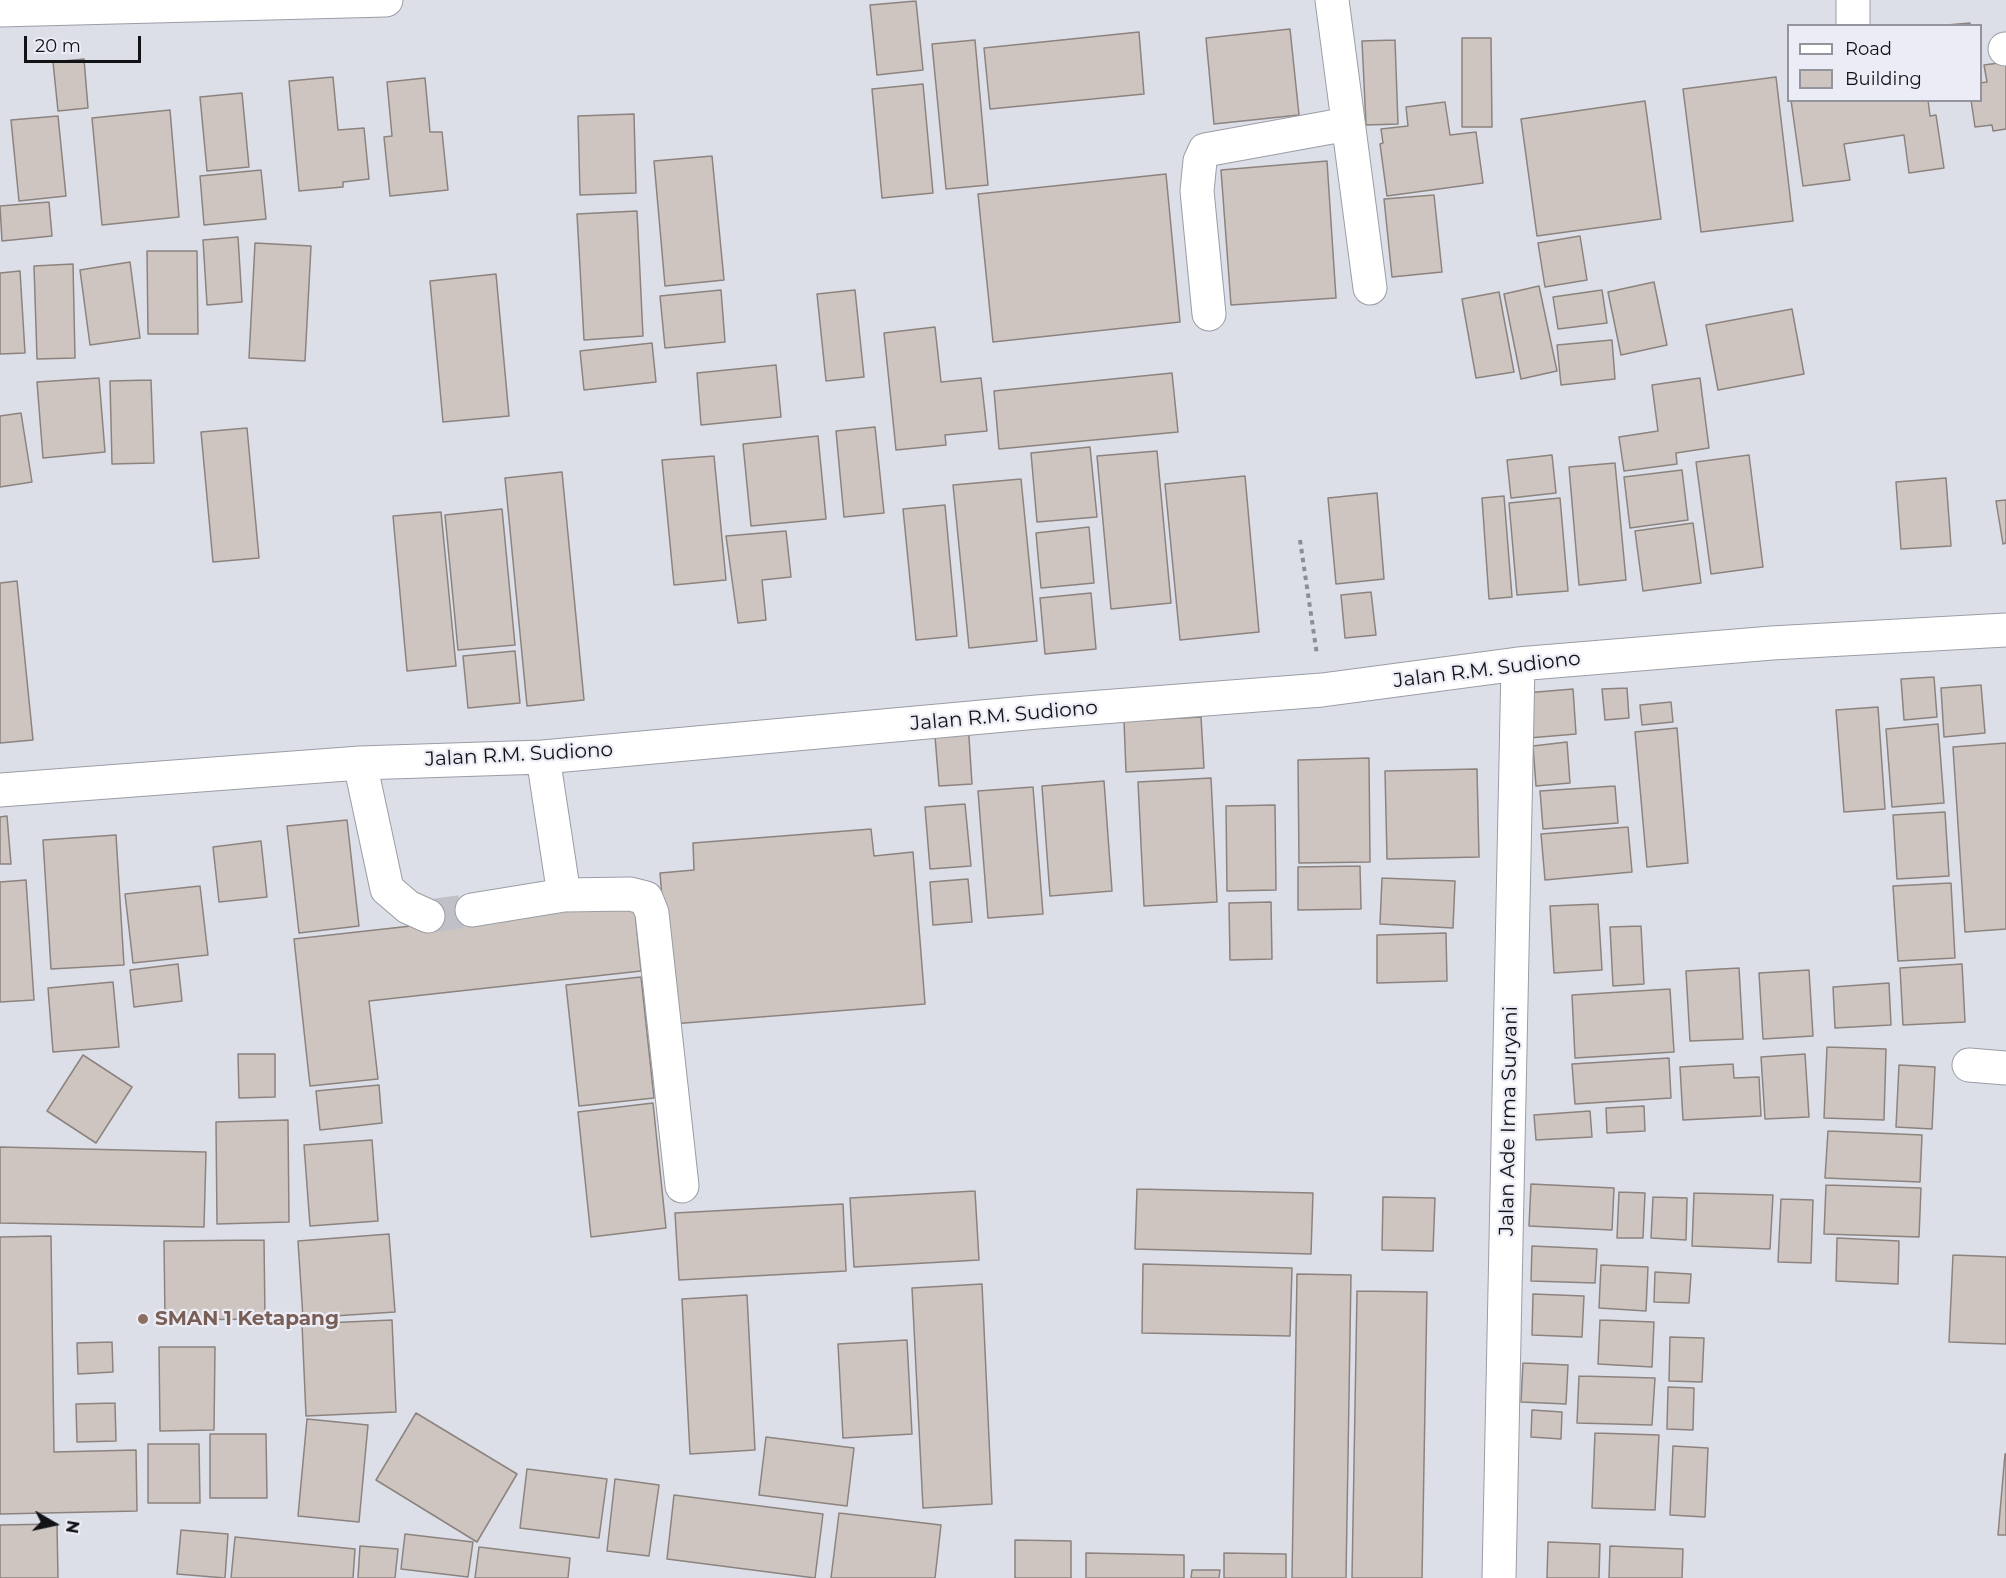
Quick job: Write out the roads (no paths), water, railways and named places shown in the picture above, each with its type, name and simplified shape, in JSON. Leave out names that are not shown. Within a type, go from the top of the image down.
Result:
[{"type":"street","points":[[0,10],[386,0]]},
{"type":"street","points":[[1332,0],[1370,288]]},
{"type":"street","points":[[1853,0],[1853,24]]},
{"type":"street","points":[[1209,314],[1197,191],[1200,161],[1205,150],[1348,124]]},
{"type":"street","name":"Jalan R.M. Sudiono","points":[[0,790],[360,763],[543,757],[1037,712],[1322,690],[1518,664],[1772,643],[2006,630]]},
{"type":"street","name":"Jalan Ade Irma Suryani","points":[[1499,1578],[1518,664]]},
{"type":"street","points":[[543,757],[564,895]]},
{"type":"street","points":[[360,763],[387,889],[408,907],[428,916]]},
{"type":"street","points":[[472,910],[564,895],[630,894],[646,898],[652,913],[682,1185]]},
{"type":"street","points":[[1969,1065],[2006,1068]]},
{"type":"tunnel","points":[[428,916],[472,910]]},
{"type":"place","name":"SMAN 1 Ketapang","points":[[143,1319]]}]
